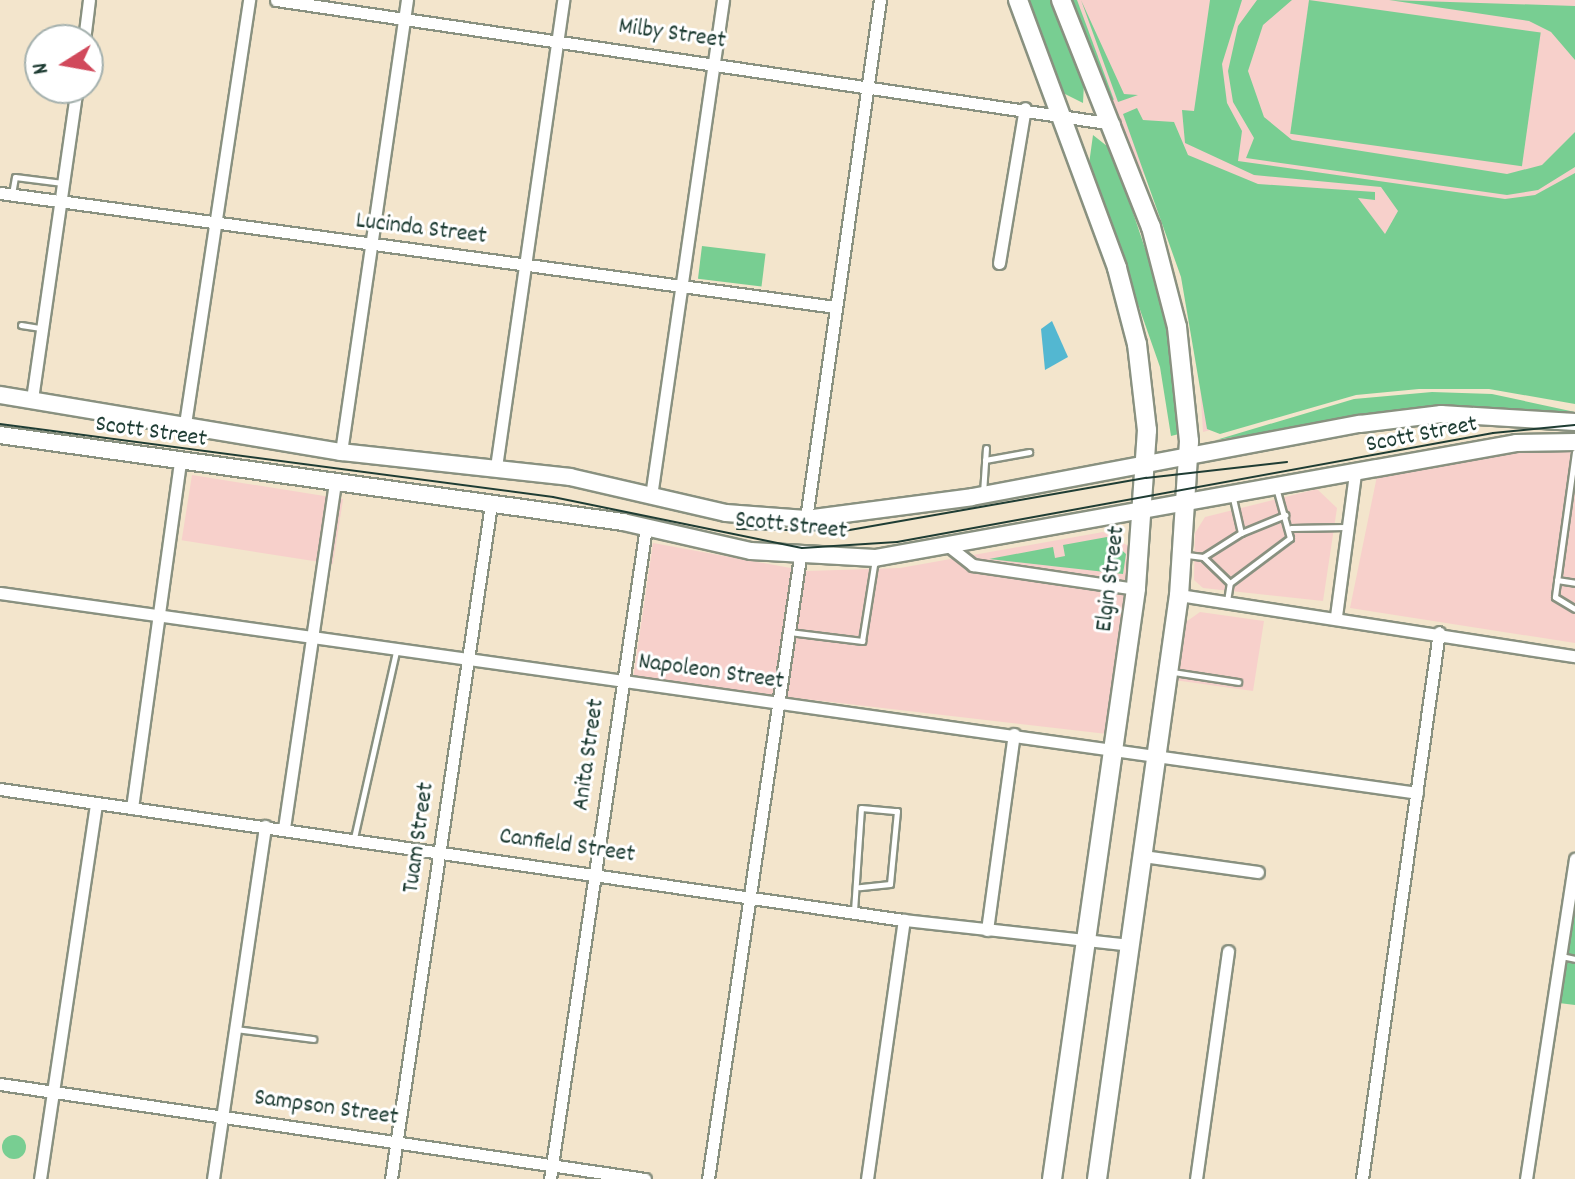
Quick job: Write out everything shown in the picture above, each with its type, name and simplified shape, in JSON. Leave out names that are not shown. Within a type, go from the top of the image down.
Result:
[{"type":"main road","name":"Elgin Street","points":[[1018,0],[1061,116],[1137,344],[1147,464],[1136,589],[1052,1179]]},
{"type":"main road","points":[[1061,0],[1114,124],[1177,327],[1189,454],[1179,595],[1097,1179]]},
{"type":"main road","name":"Scott Street","points":[[0,395],[341,452],[496,467],[651,496],[806,519],[983,494],[1189,454],[1441,414],[1575,422]]},
{"type":"main road","name":"Scott Street","points":[[0,435],[646,527],[800,557],[875,558],[951,548],[1233,499],[1516,443],[1575,442]]},
{"type":"street","points":[[86,24],[89,0]]},
{"type":"street","points":[[185,424],[249,0]]},
{"type":"street","name":"Milby Street","points":[[276,0],[1025,108],[1114,124]]},
{"type":"street","points":[[341,452],[407,0]]},
{"type":"street","points":[[496,467],[563,0]]},
{"type":"street","points":[[651,496],[723,0]]},
{"type":"street","points":[[806,519],[880,0]]},
{"type":"street","points":[[32,399],[75,104]]},
{"type":"street","points":[[999,263],[1025,108]]},
{"type":"street","name":"Lucinda Street","points":[[6,194],[215,225],[836,307]]},
{"type":"street","points":[[132,808],[180,461]]},
{"type":"street","points":[[1336,616],[1355,474]]},
{"type":"street","points":[[284,828],[335,483]]},
{"type":"street","name":"Tuam Street","points":[[391,1179],[491,504]]},
{"type":"street","name":"Anita Street","points":[[550,1179],[646,527]]},
{"type":"street","points":[[951,548],[973,565],[1136,589]]},
{"type":"street","points":[[708,1179],[800,557]]},
{"type":"street","name":"Napoleon Street","points":[[0,593],[468,663],[778,706],[1156,753],[1417,793]]},
{"type":"street","points":[[1179,595],[1336,616],[1575,656]]},
{"type":"street","points":[[1362,1179],[1439,632]]},
{"type":"street","points":[[987,930],[1014,734]]},
{"type":"street","name":"Canfield Street","points":[[0,789],[440,853],[595,872],[904,920],[1129,945]]},
{"type":"street","points":[[40,1179],[96,804]]},
{"type":"street","points":[[213,1179],[265,826]]},
{"type":"street","points":[[1143,856],[1258,872]]},
{"type":"street","points":[[1526,1179],[1575,859]]},
{"type":"street","points":[[867,1179],[904,920]]},
{"type":"street","points":[[1196,1179],[1228,951]]},
{"type":"street","name":"Sampson Street","points":[[0,1084],[645,1179]]},
{"type":"lane","points":[[6,194],[15,177],[64,183]]},
{"type":"lane","points":[[21,325],[42,328]]},
{"type":"lane","points":[[983,494],[986,448]]},
{"type":"lane","points":[[985,460],[1029,452]]},
{"type":"lane","points":[[1575,452],[1556,602],[1575,609]]},
{"type":"lane","points":[[1227,601],[1230,583],[1290,538],[1291,528],[1277,490]]},
{"type":"lane","points":[[1233,499],[1241,533]]},
{"type":"lane","points":[[1203,557],[1241,533],[1285,515]]},
{"type":"lane","points":[[1291,528],[1348,527]]},
{"type":"lane","points":[[1182,554],[1203,557],[1230,583]]},
{"type":"lane","points":[[789,632],[862,641],[875,558]]},
{"type":"lane","points":[[1557,580],[1575,583]]},
{"type":"lane","points":[[353,839],[396,652]]},
{"type":"lane","points":[[1168,672],[1238,682]]},
{"type":"lane","points":[[854,912],[859,887],[852,872],[861,808],[897,811],[890,884],[859,887]]},
{"type":"lane","points":[[1560,956],[1575,959]]},
{"type":"lane","points":[[235,1029],[313,1039]]},
{"type":"shaded area","points":[[1070,0],[1575,0],[1575,391],[1434,385],[1347,394],[1203,432],[1198,353],[1181,277],[1153,186],[1136,165]]},
{"type":"shaded area","points":[[1575,449],[1575,643],[1350,608],[1377,476],[1519,450]]},
{"type":"shaded area","points":[[192,475],[343,499],[333,564],[182,540]]},
{"type":"shaded area","points":[[1317,489],[1337,508],[1323,601],[1203,588],[1194,580],[1195,533],[1205,517]]},
{"type":"shaded area","points":[[1103,532],[1132,548],[1107,734],[633,679],[653,543],[807,571],[900,568]]},
{"type":"shaded area","points":[[1200,612],[1264,621],[1253,691],[1174,680],[1183,624]]},
{"type":"green space","points":[[1021,0],[1053,0],[1084,83],[1083,103],[1059,91]]},
{"type":"green space","points":[[1070,0],[1077,0],[1114,100],[1109,98]]},
{"type":"green space","points":[[1081,0],[1124,94],[1138,95],[1118,102]]},
{"type":"green space","points":[[1210,0],[1242,0],[1222,64],[1227,103],[1242,131],[1238,161],[1505,199],[1535,195],[1575,173],[1575,404],[1489,389],[1419,389],[1356,395],[1220,434],[1207,429],[1181,277],[1123,114],[1137,108],[1143,120],[1174,122],[1188,155],[1258,184],[1375,192],[1375,200],[1358,198],[1385,234],[1398,211],[1381,187],[1254,175],[1185,143],[1182,110],[1194,111]]},
{"type":"green space","points":[[1257,0],[1292,0],[1263,25],[1248,71],[1264,117],[1292,140],[1507,174],[1542,165],[1575,132],[1575,167],[1538,190],[1507,195],[1246,158],[1254,138],[1233,102],[1228,71],[1238,26]]},
{"type":"green space","points":[[1309,0],[1541,33],[1522,166],[1290,134]]},
{"type":"green space","points":[[1389,0],[1575,6],[1575,60],[1551,32],[1529,21]]},
{"type":"green space","points":[[1093,135],[1112,150],[1165,308],[1179,434],[1171,436],[1160,367],[1089,164]]},
{"type":"green space","points":[[702,246],[766,254],[762,287],[698,279]]},
{"type":"green space","points":[[1432,392],[1492,394],[1575,412],[1473,409],[1356,418],[1216,440],[1354,399]]},
{"type":"green space","points":[[1107,537],[1126,554],[1123,574],[989,559],[1053,547],[1055,558],[1065,556],[1063,545]]},
{"type":"green space","points":[[1575,900],[1575,1005],[1559,1003]]},
{"type":"green space","points":[[14,1135],[23,1138],[26,1147],[23,1156],[14,1159],[5,1156],[2,1147],[5,1138]]},
{"type":"water","points":[[1052,321],[1068,357],[1045,370],[1041,329]]},
{"type":"tram line","points":[[0,424],[553,497],[802,548],[897,542],[1493,433],[1575,425]]},
{"type":"tram line","points":[[737,529],[844,531],[1146,478],[1287,462]]}]
